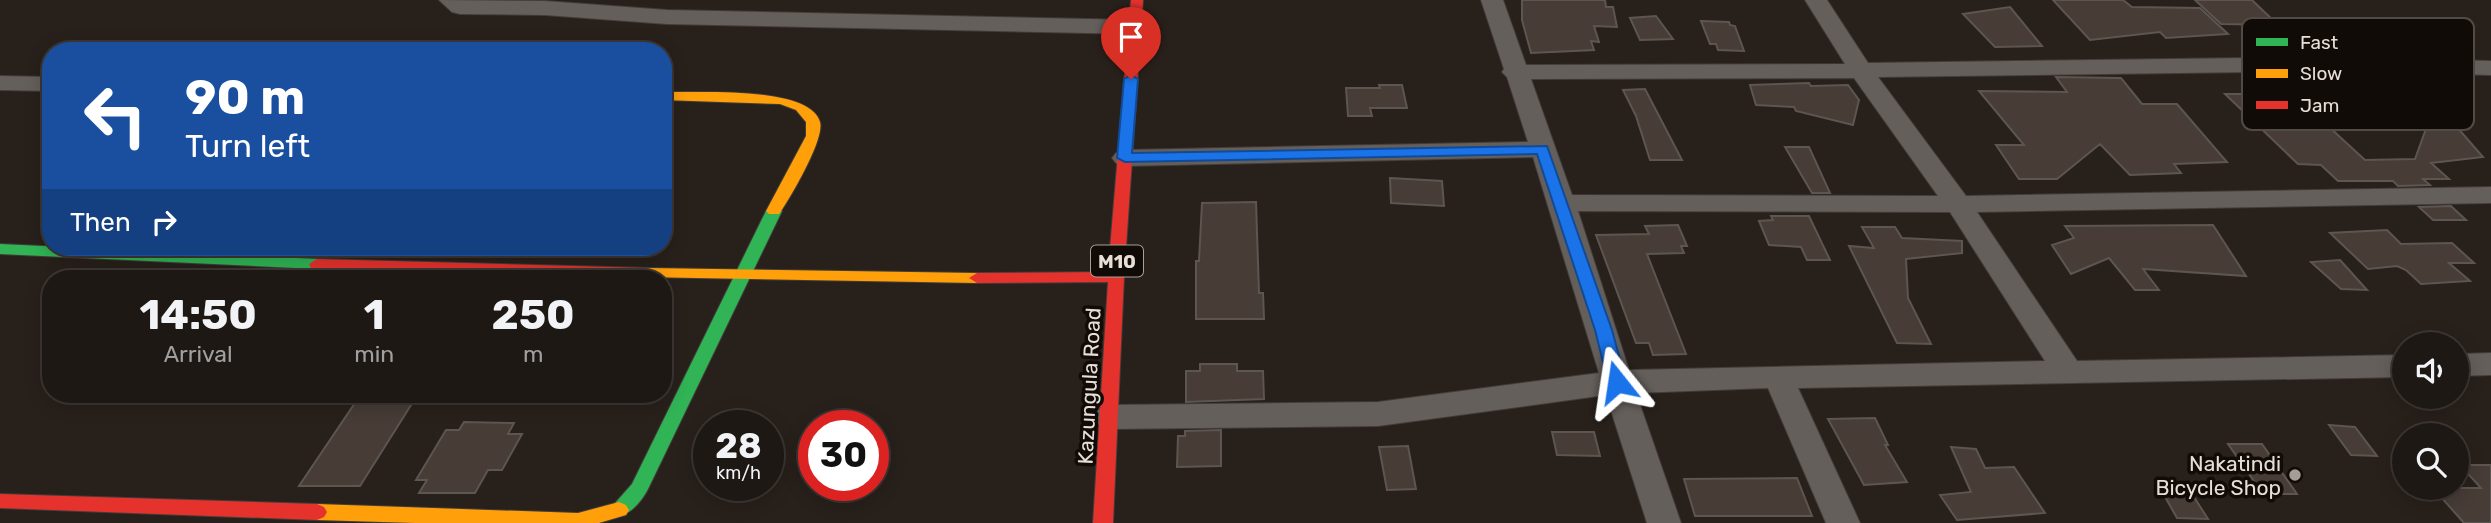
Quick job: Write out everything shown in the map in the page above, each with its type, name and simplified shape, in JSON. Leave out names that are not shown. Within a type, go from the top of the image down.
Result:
[{"type":"main road","name":"Kazungula Road","points":[[1102,523],[1136,0]]},
{"type":"main road","points":[[0,501],[578,521],[617,512],[639,489],[741,275],[813,136],[813,121],[801,107],[782,100],[672,96]]},
{"type":"main road","points":[[0,249],[42,251]]},
{"type":"main road","points":[[149,256],[518,270]]},
{"type":"main road","points":[[672,273],[900,279],[1116,277]]},
{"type":"street","points":[[450,0],[460,7],[545,8],[667,18],[1135,27]]},
{"type":"street","points":[[1492,0],[1514,72],[1562,203],[1664,523]]},
{"type":"street","points":[[1816,0],[1861,71],[1958,204],[2068,372]]},
{"type":"street","points":[[1514,72],[1861,71],[2242,63]]},
{"type":"street","points":[[0,83],[42,84]]},
{"type":"street","points":[[1125,158],[1542,149]]},
{"type":"street","points":[[1562,203],[1958,204],[2491,195]]},
{"type":"street","points":[[2469,365],[2491,364]]},
{"type":"street","points":[[1109,417],[1378,414],[1617,382],[2392,366]]},
{"type":"street","points":[[1778,377],[1843,523]]},
{"type":"building","points":[[1522,0],[1605,0],[1606,7],[1613,7],[1617,27],[1594,26],[1599,42],[1591,41],[1594,50],[1531,53],[1522,20]]},
{"type":"building","points":[[2053,0],[2123,0],[2132,7],[2200,8],[2228,34],[2166,38],[2160,32],[2090,40]]},
{"type":"building","points":[[2195,0],[2252,0],[2271,18],[2242,18],[2242,24],[2221,24]]},
{"type":"building","points":[[2010,7],[2042,46],[1995,47],[1963,14]]},
{"type":"building","points":[[1656,16],[1673,39],[1640,40],[1630,18]]},
{"type":"building","points":[[1701,21],[1729,22],[1735,26],[1744,51],[1718,50],[1716,44],[1710,44]]},
{"type":"building","points":[[2056,77],[2121,78],[2142,104],[2177,104],[2227,162],[2174,164],[2181,173],[2130,175],[2100,144],[2057,179],[2019,179],[1996,145],[2024,145],[1979,91],[2067,92]]},
{"type":"building","points":[[1809,83],[1811,86],[1848,85],[1859,100],[1853,125],[1796,111],[1794,107],[1756,105],[1750,85]]},
{"type":"building","points":[[1379,85],[1402,85],[1407,108],[1370,108],[1372,116],[1348,116],[1346,88],[1380,88]]},
{"type":"building","points":[[1645,89],[1682,160],[1650,160],[1636,116],[1623,90]]},
{"type":"building","points":[[2225,94],[2242,94],[2242,110]]},
{"type":"building","points":[[2263,130],[2332,130],[2365,160],[2415,159],[2426,130],[2459,130],[2483,157],[2431,163],[2449,179],[2423,179],[2430,185],[2398,186],[2393,181],[2338,181],[2321,165],[2298,164]]},
{"type":"building","points":[[1785,147],[1809,147],[1830,193],[1812,193]]},
{"type":"building","points":[[1390,178],[1442,181],[1444,206],[1391,203]]},
{"type":"building","points":[[1256,202],[1259,293],[1263,293],[1264,319],[1196,319],[1196,261],[1199,261],[1202,203]]},
{"type":"building","points":[[2451,206],[2466,220],[2433,220],[2419,207]]},
{"type":"building","points":[[1771,216],[1809,216],[1830,260],[1807,260],[1801,247],[1769,245],[1759,221],[1773,220]]},
{"type":"building","points":[[1678,225],[1687,246],[1681,246],[1684,253],[1647,254],[1686,354],[1653,355],[1649,343],[1636,343],[1596,235],[1649,234],[1645,226]]},
{"type":"building","points":[[2213,225],[2246,276],[2143,269],[2159,290],[2135,290],[2109,258],[2071,274],[2052,245],[2074,238],[2065,226]]},
{"type":"building","points":[[1862,227],[1895,227],[1902,238],[1962,241],[1962,253],[1906,259],[1908,298],[1931,344],[1897,343],[1849,246],[1874,248]]},
{"type":"building","points":[[2387,230],[2401,244],[2452,243],[2474,263],[2449,263],[2470,281],[2421,284],[2406,270],[2397,266],[2368,269],[2330,233]]},
{"type":"building","points":[[2340,260],[2367,290],[2341,289],[2311,262]]},
{"type":"building","points":[[1200,364],[1237,364],[1237,371],[1263,371],[1264,399],[1186,402],[1186,371],[1200,371]]},
{"type":"building","points":[[355,403],[412,403],[360,486],[299,486]]},
{"type":"building","points":[[1875,418],[1888,445],[1885,445],[1907,482],[1864,485],[1828,419]]},
{"type":"building","points":[[464,422],[514,423],[508,434],[522,434],[502,470],[488,470],[475,493],[419,493],[427,480],[416,480],[446,430],[459,430]]},
{"type":"building","points":[[2329,425],[2355,427],[2377,456],[2351,455]]},
{"type":"building","points":[[1221,430],[1221,466],[1177,467],[1178,436],[1185,436],[1185,431]]},
{"type":"building","points":[[1552,432],[1594,432],[1600,456],[1557,455]]},
{"type":"building","points":[[2228,444],[2262,444],[2297,494],[2263,494]]},
{"type":"building","points":[[1408,446],[1416,489],[1387,490],[1379,447]]},
{"type":"building","points":[[1951,447],[1976,449],[1985,468],[2014,467],[2045,513],[1957,520],[1940,495],[1971,492]]},
{"type":"building","points":[[2469,465],[2491,465],[2491,523],[2464,523],[2444,500],[2469,500],[2469,488],[2481,488],[2469,475]]},
{"type":"building","points":[[1797,478],[1812,516],[1695,516],[1684,479]]},
{"type":"building","points":[[2164,495],[2194,497],[2208,519],[2177,518]]},
{"type":"traffic: fast","points":[[619,510],[639,489],[774,211]]},
{"type":"traffic: fast","points":[[0,249],[42,251]]},
{"type":"traffic: fast","points":[[148,256],[317,264]]},
{"type":"traffic: slow","points":[[672,96],[782,100],[801,107],[813,121],[813,136],[774,211]]},
{"type":"traffic: slow","points":[[672,273],[977,278]]},
{"type":"traffic: slow","points":[[317,512],[578,521],[619,510]]},
{"type":"traffic: jam","points":[[1103,523],[1116,277],[1137,0]]},
{"type":"traffic: jam","points":[[317,264],[538,270]]},
{"type":"traffic: jam","points":[[977,278],[1116,277]]},
{"type":"traffic: jam","points":[[0,501],[317,512]]},
{"type":"place","name":"Nakatindi Bicycle Shop","points":[[2295,475]]},
{"type":"route","points":[[1131,79],[1125,158],[1542,149],[1603,330],[1617,382]]}]
